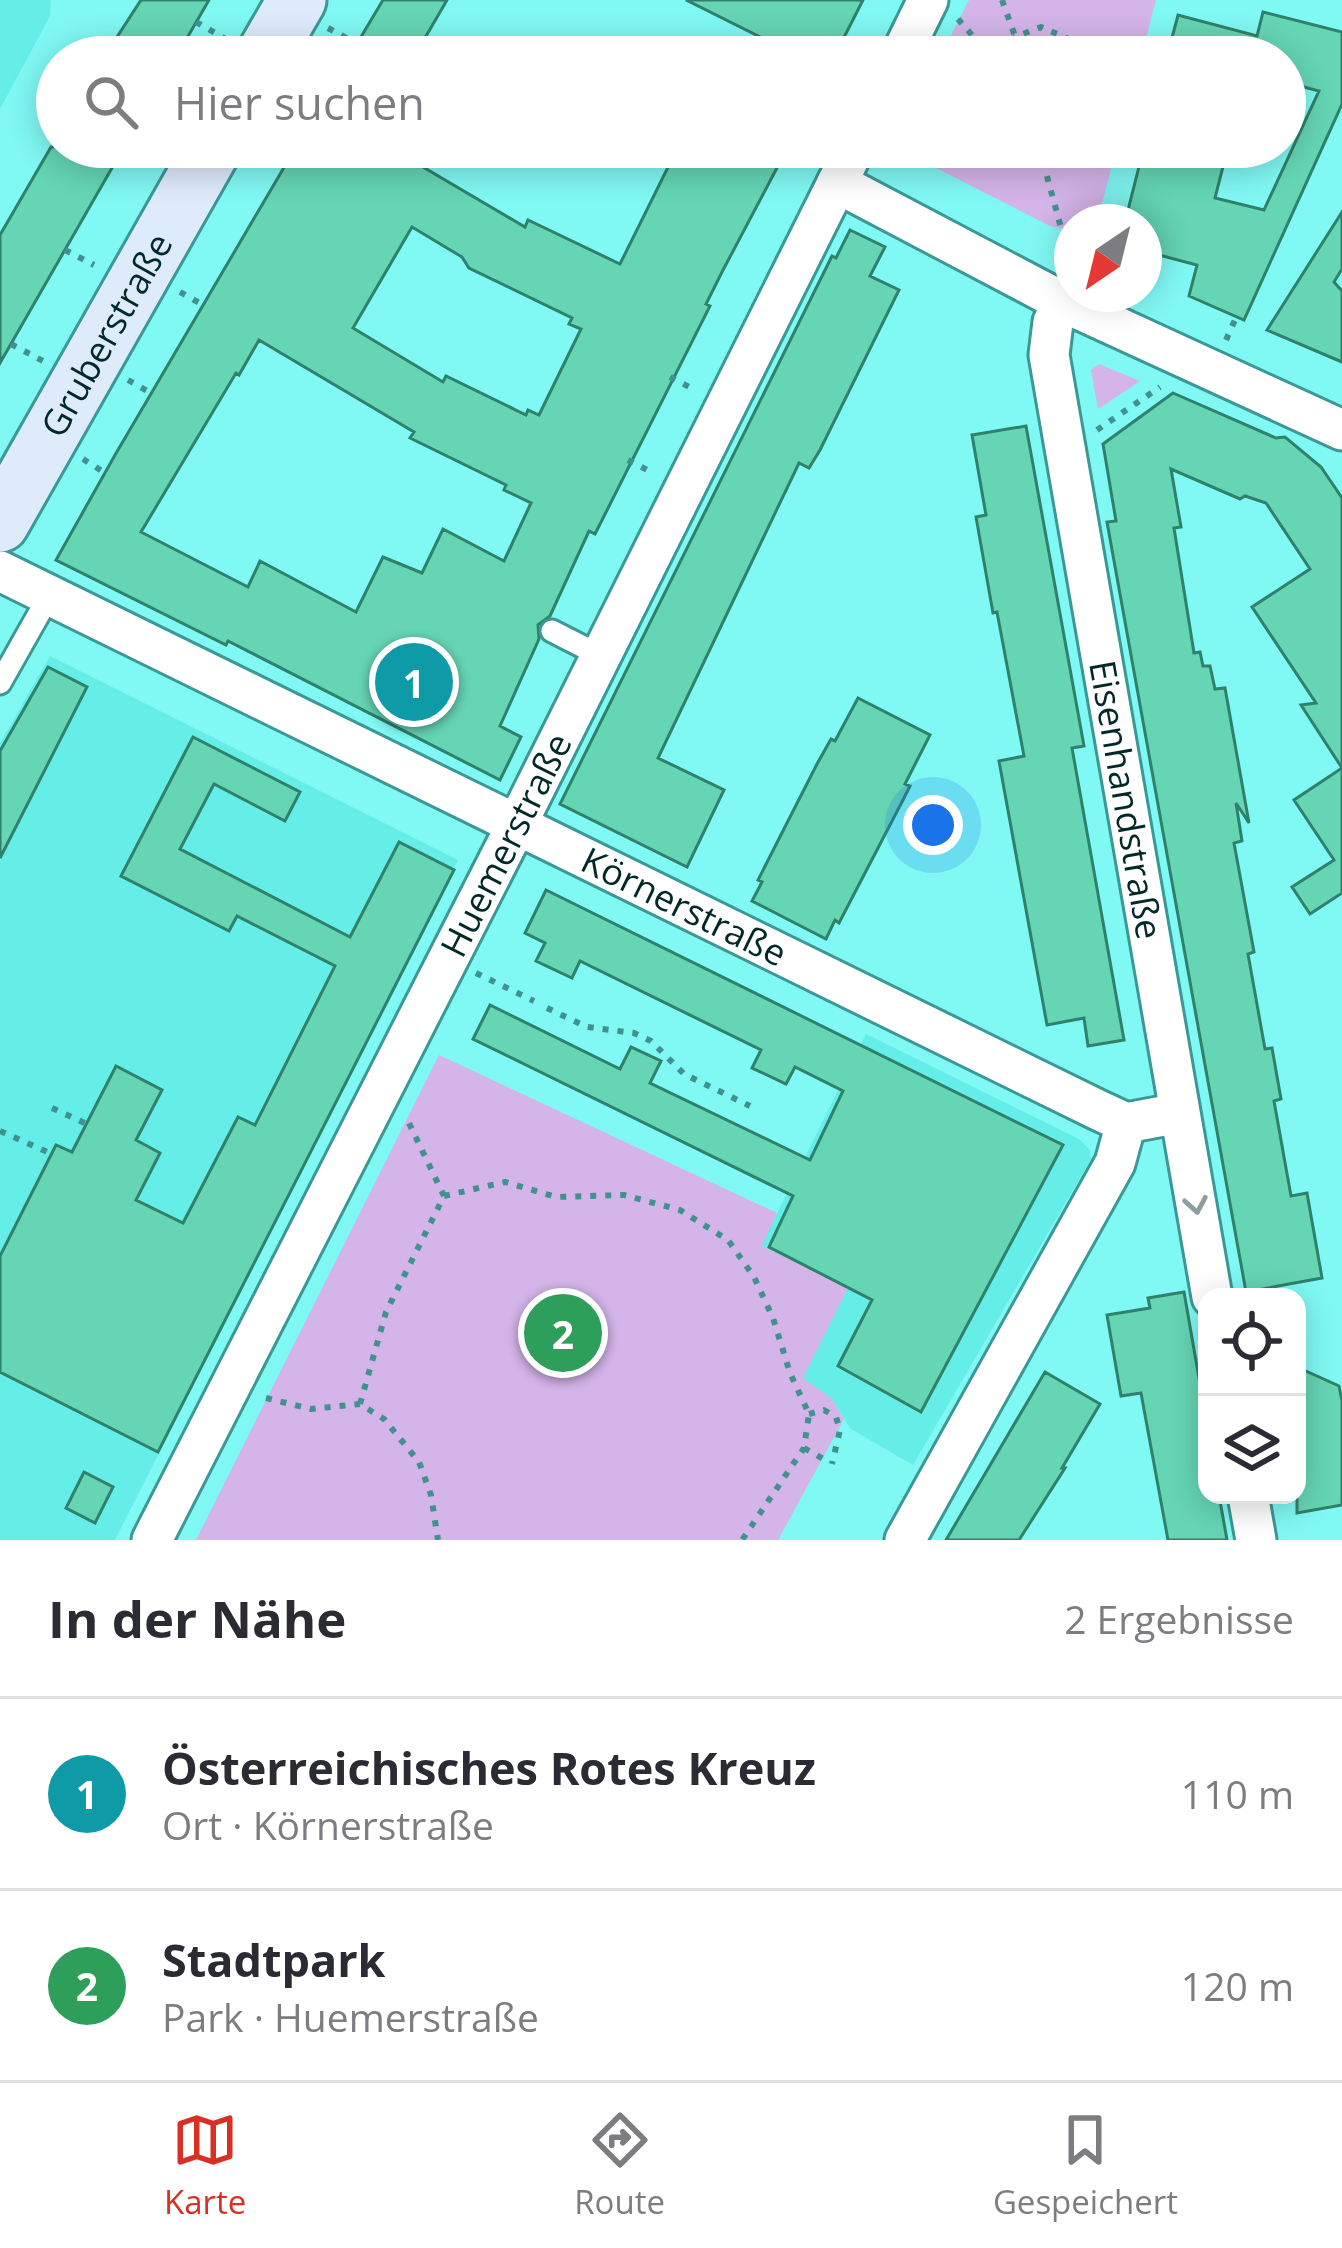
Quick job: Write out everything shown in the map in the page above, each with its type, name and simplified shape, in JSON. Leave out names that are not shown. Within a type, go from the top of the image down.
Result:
[{"type":"main road","points":[[273,36],[312,14]]},
{"type":"main road","name":"Gruberstraße","points":[[0,524],[201,168]]},
{"type":"street","points":[[917,36],[941,7]]},
{"type":"street","name":"Huemerstraße","points":[[152,1540],[844,168]]},
{"type":"street","points":[[837,183],[1054,297]]},
{"type":"street","name":"Eisenhandstraße","points":[[1058,312],[1049,355],[1210,1288]]},
{"type":"street","points":[[1085,312],[1342,430]]},
{"type":"street","name":"Körnerstraße","points":[[0,571],[1126,1123]]},
{"type":"street","points":[[905,1540],[1115,1163],[1126,1123],[1180,1113]]},
{"type":"street","points":[[1250,1504],[1256,1540]]},
{"type":"lane","points":[[0,683],[50,596]]},
{"type":"lane","points":[[552,631],[601,656]]},
{"type":"path","points":[[1002,0],[1014,36]]},
{"type":"path","points":[[941,7],[970,36]]},
{"type":"path","points":[[312,14],[345,36]]},
{"type":"path","points":[[196,22],[222,36]]},
{"type":"path","points":[[1020,36],[1041,27],[1062,36]]},
{"type":"path","points":[[1045,168],[1055,204]]},
{"type":"path","points":[[65,250],[101,269]]},
{"type":"path","points":[[176,290],[203,305]]},
{"type":"path","points":[[11,344],[47,364]]},
{"type":"path","points":[[670,377],[699,392]]},
{"type":"path","points":[[125,378],[152,393]]},
{"type":"path","points":[[1089,435],[1162,385]]},
{"type":"path","points":[[79,457],[105,473]]},
{"type":"path","points":[[628,460],[657,475]]},
{"type":"path","points":[[473,971],[534,1001]]},
{"type":"path","points":[[547,1008],[586,1027],[651,1041],[684,1073],[749,1106]]},
{"type":"path","points":[[52,1108],[87,1124]]},
{"type":"path","points":[[403,1111],[444,1196]]},
{"type":"path","points":[[0,1131],[52,1154]]},
{"type":"path","points":[[444,1196],[505,1182],[556,1197],[624,1195],[680,1210],[728,1240],[754,1277],[773,1318],[808,1414],[804,1448],[742,1540]]},
{"type":"path","points":[[360,1404],[386,1312],[444,1196]]},
{"type":"path","points":[[260,1397],[311,1409],[360,1404],[384,1418],[419,1462],[431,1495],[437,1540]]},
{"type":"path","points":[[804,1448],[829,1462],[840,1430],[836,1417],[824,1410],[808,1414]]},
{"type":"shaded area","points":[[0,0],[51,0],[50,16],[0,109]]},
{"type":"shaded area","points":[[969,0],[1156,0],[1147,36],[951,36]]},
{"type":"shaded area","points":[[936,168],[1111,168],[1102,204],[1054,204],[1054,227]]},
{"type":"shaded area","points":[[1099,364],[1140,381],[1098,409],[1091,370]]},
{"type":"shaded area","points":[[50,656],[458,860],[115,1540],[0,1540],[0,743]]},
{"type":"shaded area","points":[[866,1034],[1079,1139],[1090,1150],[1091,1159],[913,1465],[851,1429],[831,1398],[803,1378],[761,1246]]},
{"type":"shaded area","points":[[439,1055],[777,1213],[762,1246],[848,1288],[803,1378],[831,1398],[844,1419],[778,1540],[196,1540]]},
{"type":"building","points":[[141,0],[209,0],[188,36],[118,36]]},
{"type":"building","points":[[383,0],[447,0],[426,36],[362,36]]},
{"type":"building","points":[[686,0],[863,0],[845,36],[758,36]]},
{"type":"building","points":[[1263,12],[1342,32],[1342,104],[1244,320],[1189,296],[1197,265],[1162,256],[1162,204],[1130,204],[1139,168],[1223,168],[1215,198],[1264,210],[1283,168],[1306,168],[1306,119],[1319,91],[1306,88],[1306,36],[1257,36]]},
{"type":"building","points":[[1178,15],[1257,36],[1172,36]]},
{"type":"building","points":[[39,168],[112,168],[0,363],[0,235]]},
{"type":"building","points":[[284,168],[425,168],[525,227],[528,220],[620,264],[668,168],[777,168],[595,534],[589,531],[550,616],[538,625],[539,639],[500,726],[521,737],[500,780],[228,641],[226,645],[56,560]],"holes":[[[412,227],[462,257],[469,268],[572,318],[569,324],[581,329],[539,415],[528,410],[526,415],[446,376],[443,382],[353,328]],[[259,340],[414,432],[410,438],[506,485],[504,490],[531,503],[504,561],[443,529],[422,573],[383,557],[356,612],[260,561],[248,587],[141,532]]]},
{"type":"building","points":[[1342,212],[1342,269],[1334,282],[1342,291],[1342,362],[1267,330]]},
{"type":"building","points":[[850,230],[885,247],[870,276],[899,290],[820,450],[809,468],[799,463],[658,758],[724,790],[687,867],[560,804],[832,256],[836,258]]},
{"type":"building","points":[[1173,393],[1276,438],[1285,437],[1321,467],[1342,498],[1342,768],[1301,705],[1316,703],[1252,607],[1310,569],[1266,503],[1245,496],[1240,499],[1171,469],[1181,527],[1174,528],[1194,653],[1200,652],[1203,666],[1210,666],[1215,689],[1225,688],[1249,823],[1236,803],[1242,841],[1234,843],[1254,952],[1248,954],[1265,1049],[1272,1048],[1281,1099],[1274,1101],[1291,1196],[1307,1193],[1322,1278],[1245,1288],[1107,522],[1116,521],[1103,444]]},
{"type":"building","points":[[1026,426],[1084,746],[1072,748],[1124,1040],[1088,1046],[1084,1018],[1047,1025],[999,761],[1024,756],[976,517],[986,515],[972,435]]},
{"type":"building","points":[[48,667],[87,687],[0,858],[0,751]]},
{"type":"building","points":[[858,698],[930,735],[905,784],[910,786],[904,798],[839,923],[835,920],[826,939],[752,901],[817,764]]},
{"type":"building","points":[[193,737],[300,792],[285,821],[214,784],[180,849],[350,937],[399,842],[454,870],[158,1452],[0,1372],[0,1256],[56,1145],[72,1152],[116,1066],[162,1090],[136,1140],[160,1153],[136,1200],[183,1223],[238,1117],[255,1125],[335,966],[237,916],[229,931],[121,876]]},
{"type":"building","points":[[1342,768],[1342,893],[1310,914],[1292,887],[1334,860],[1294,800]]},
{"type":"building","points":[[546,890],[1063,1145],[921,1412],[838,1366],[872,1300],[769,1247],[793,1196],[473,1039],[490,1005],[620,1069],[631,1047],[661,1061],[650,1083],[810,1160],[843,1091],[795,1067],[786,1084],[752,1068],[761,1050],[580,961],[572,978],[536,961],[545,943],[525,933]]},
{"type":"building","points":[[1184,1292],[1198,1372],[1198,1504],[1221,1504],[1227,1540],[1168,1540],[1141,1393],[1121,1396],[1107,1315],[1150,1308],[1148,1298]]},
{"type":"building","points":[[1306,1371],[1339,1386],[1342,1505],[1297,1513],[1297,1504],[1306,1504]]},
{"type":"building","points":[[1045,1372],[1100,1404],[1065,1468],[1019,1540],[946,1540]]},
{"type":"building","points":[[84,1472],[113,1487],[95,1523],[66,1508]]},
{"type":"place","name":"Österreichisches Rotes Kreuz","points":[[414,682]]},
{"type":"place","name":"Stadtpark","points":[[563,1333]]}]
